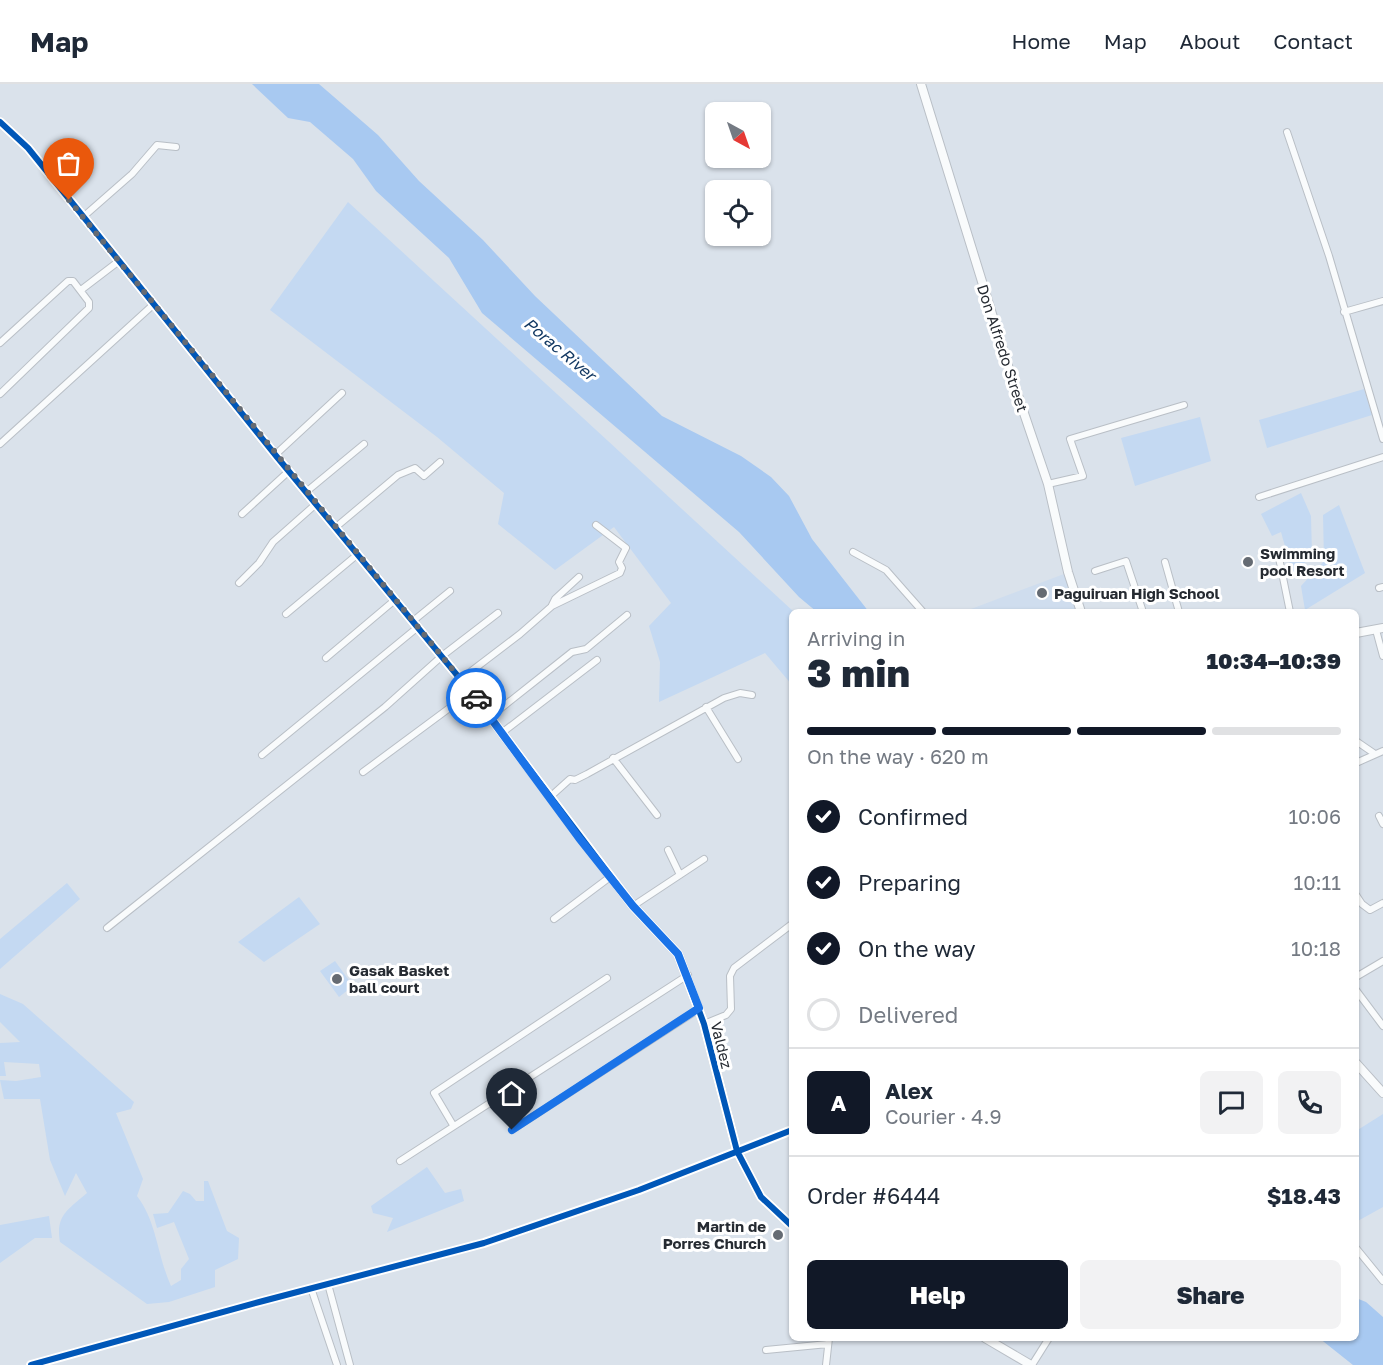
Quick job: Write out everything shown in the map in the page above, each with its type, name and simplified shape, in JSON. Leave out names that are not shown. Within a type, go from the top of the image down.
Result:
[{"type":"street","name":"Don Alfredo Street","points":[[921,84],[1009,369],[1048,484],[1068,572],[1080,609]]},
{"type":"street","name":"Valdez","points":[[0,122],[28,148],[306,492],[396,599],[503,732],[550,798],[633,906],[671,945],[688,975],[699,1008],[737,1151],[761,1197],[789,1223]]},
{"type":"street","points":[[1287,132],[1329,256],[1383,439]]},
{"type":"street","points":[[83,217],[132,174],[157,145],[176,147]]},
{"type":"street","points":[[81,290],[119,261]]},
{"type":"street","points":[[0,343],[68,281],[74,281],[89,302],[88,308],[0,394]]},
{"type":"street","points":[[1344,312],[1383,300]]},
{"type":"street","points":[[0,444],[154,304]]},
{"type":"street","points":[[275,454],[342,393]]},
{"type":"street","points":[[1048,484],[1083,476],[1070,440],[1184,405]]},
{"type":"street","points":[[306,492],[363,444]]},
{"type":"street","points":[[1259,496],[1383,458]]},
{"type":"street","points":[[336,527],[398,475],[415,468],[424,476],[440,462]]},
{"type":"street","points":[[242,514],[289,471]]},
{"type":"street","points":[[239,583],[259,563],[273,542],[316,504]]},
{"type":"street","points":[[461,679],[520,634],[552,606],[621,571],[619,562],[626,548],[596,525]]},
{"type":"street","points":[[853,552],[886,570],[920,609]]},
{"type":"street","points":[[1278,553],[1289,609]]},
{"type":"street","points":[[286,614],[358,554]]},
{"type":"street","points":[[1095,572],[1126,561],[1142,609]]},
{"type":"street","points":[[1165,562],[1178,609]]},
{"type":"street","points":[[552,606],[555,599],[579,577]]},
{"type":"street","points":[[262,754],[416,624],[450,591]]},
{"type":"street","points":[[326,658],[396,599]]},
{"type":"street","points":[[107,928],[385,707],[442,656],[498,613]]},
{"type":"street","points":[[490,717],[572,652],[586,649],[627,615]]},
{"type":"street","points":[[1359,632],[1379,629],[1383,656]]},
{"type":"street","points":[[503,732],[597,660]]},
{"type":"street","points":[[363,772],[471,692]]},
{"type":"street","points":[[550,798],[570,779],[575,780],[587,774],[706,707],[740,693],[752,695]]},
{"type":"street","points":[[706,707],[738,759]]},
{"type":"street","points":[[1359,743],[1375,754]]},
{"type":"street","points":[[1359,762],[1383,751]]},
{"type":"street","points":[[613,758],[657,815]]},
{"type":"street","points":[[1379,816],[1383,824]]},
{"type":"street","points":[[668,850],[680,875]]},
{"type":"street","points":[[633,906],[704,859]]},
{"type":"street","points":[[554,919],[610,877]]},
{"type":"street","points":[[1359,900],[1370,910],[1383,903]]},
{"type":"street","points":[[704,1024],[726,1015],[731,1009],[730,976],[734,968],[789,926]]},
{"type":"street","points":[[1359,975],[1383,961]]},
{"type":"street","points":[[400,1161],[688,975]]},
{"type":"street","points":[[453,1125],[434,1094],[607,978]]},
{"type":"street","points":[[1359,994],[1383,1026]]},
{"type":"street","points":[[512,1130],[699,1008]]},
{"type":"street","points":[[1359,1066],[1383,1093]]},
{"type":"street","points":[[32,1365],[311,1288],[410,1264],[557,1220],[789,1131]]},
{"type":"street","points":[[1359,1252],[1383,1281]]},
{"type":"street","points":[[328,1284],[350,1365]]},
{"type":"street","points":[[311,1288],[337,1365]]},
{"type":"street","points":[[766,1350],[828,1341],[826,1365]]},
{"type":"street","points":[[990,1341],[1031,1365],[1047,1341]]},
{"type":"shaded area","points":[[348,202],[791,609],[789,681],[765,653],[659,702],[660,662],[649,626],[671,603],[614,527],[555,570],[498,524],[504,493],[437,437],[270,310]]},
{"type":"shaded area","points":[[1364,389],[1372,415],[1267,448],[1259,420]]},
{"type":"shaded area","points":[[1200,417],[1211,461],[1135,486],[1121,438]]},
{"type":"shaded area","points":[[1301,493],[1311,516],[1312,555],[1293,575],[1281,532],[1272,536],[1261,514]]},
{"type":"shaded area","points":[[1339,505],[1365,573],[1305,609],[1301,586],[1324,561],[1323,515]]},
{"type":"shaded area","name":"Paguiruan High School","points":[[1064,574],[1075,609],[971,609]]},
{"type":"shaded area","points":[[67,883],[80,899],[0,969],[0,939]]},
{"type":"shaded area","points":[[299,897],[320,924],[264,962],[238,942]]},
{"type":"shaded area","name":"Gasak Basket ball court","points":[[335,961],[353,986],[339,997],[320,971]]},
{"type":"shaded area","points":[[0,994],[23,1004],[134,1102],[131,1109],[116,1113],[143,1179],[137,1196],[149,1217],[171,1286],[181,1280],[181,1269],[189,1259],[174,1222],[157,1228],[153,1214],[168,1213],[183,1191],[190,1194],[196,1201],[204,1201],[204,1181],[208,1181],[227,1231],[239,1238],[238,1259],[215,1270],[215,1287],[169,1302],[147,1304],[60,1242],[60,1225],[65,1213],[87,1193],[76,1173],[65,1196],[50,1160],[40,1099],[4,1099],[0,1080],[16,1081],[41,1077],[39,1064],[4,1062],[6,1076],[0,1076],[0,1043],[20,1042],[0,1022]]},
{"type":"shaded area","points":[[1383,1114],[1383,1207],[1359,1220],[1359,1129]]},
{"type":"shaded area","points":[[427,1167],[445,1193],[461,1189],[464,1201],[387,1232],[393,1218],[373,1213],[371,1206]]},
{"type":"shaded area","points":[[49,1216],[52,1238],[35,1238],[0,1263],[0,1225]]},
{"type":"water","name":"Porac River","points":[[252,84],[319,84],[378,135],[419,181],[483,240],[535,296],[662,416],[741,456],[771,477],[789,496],[812,539],[867,609],[813,609],[799,597],[739,532],[482,313],[449,258],[376,191],[353,159],[310,122],[288,118]]},
{"type":"water","points":[[1359,1299],[1366,1302],[1383,1317],[1383,1365],[1353,1365],[1323,1341],[1359,1341]]},
{"type":"cycle path","points":[[0,122],[28,148],[277,457],[471,692],[633,906],[678,954],[704,1024],[737,1151],[761,1197],[789,1223]]},
{"type":"cycle path","points":[[31,1365],[484,1243],[639,1190],[789,1131]]},
{"type":"way so far","points":[[69,200],[277,458],[476,698]]},
{"type":"place","name":"Swimming pool Resort","points":[[1248,562]]},
{"type":"place","name":"Paguiruan High School","points":[[1042,593]]},
{"type":"place","name":"Gasak Basket ball court","points":[[337,979]]},
{"type":"place","name":"Martin de Porres Church","points":[[778,1235]]},
{"type":"route","points":[[476,698],[579,838],[633,906],[678,954],[699,1008],[512,1130]]}]
